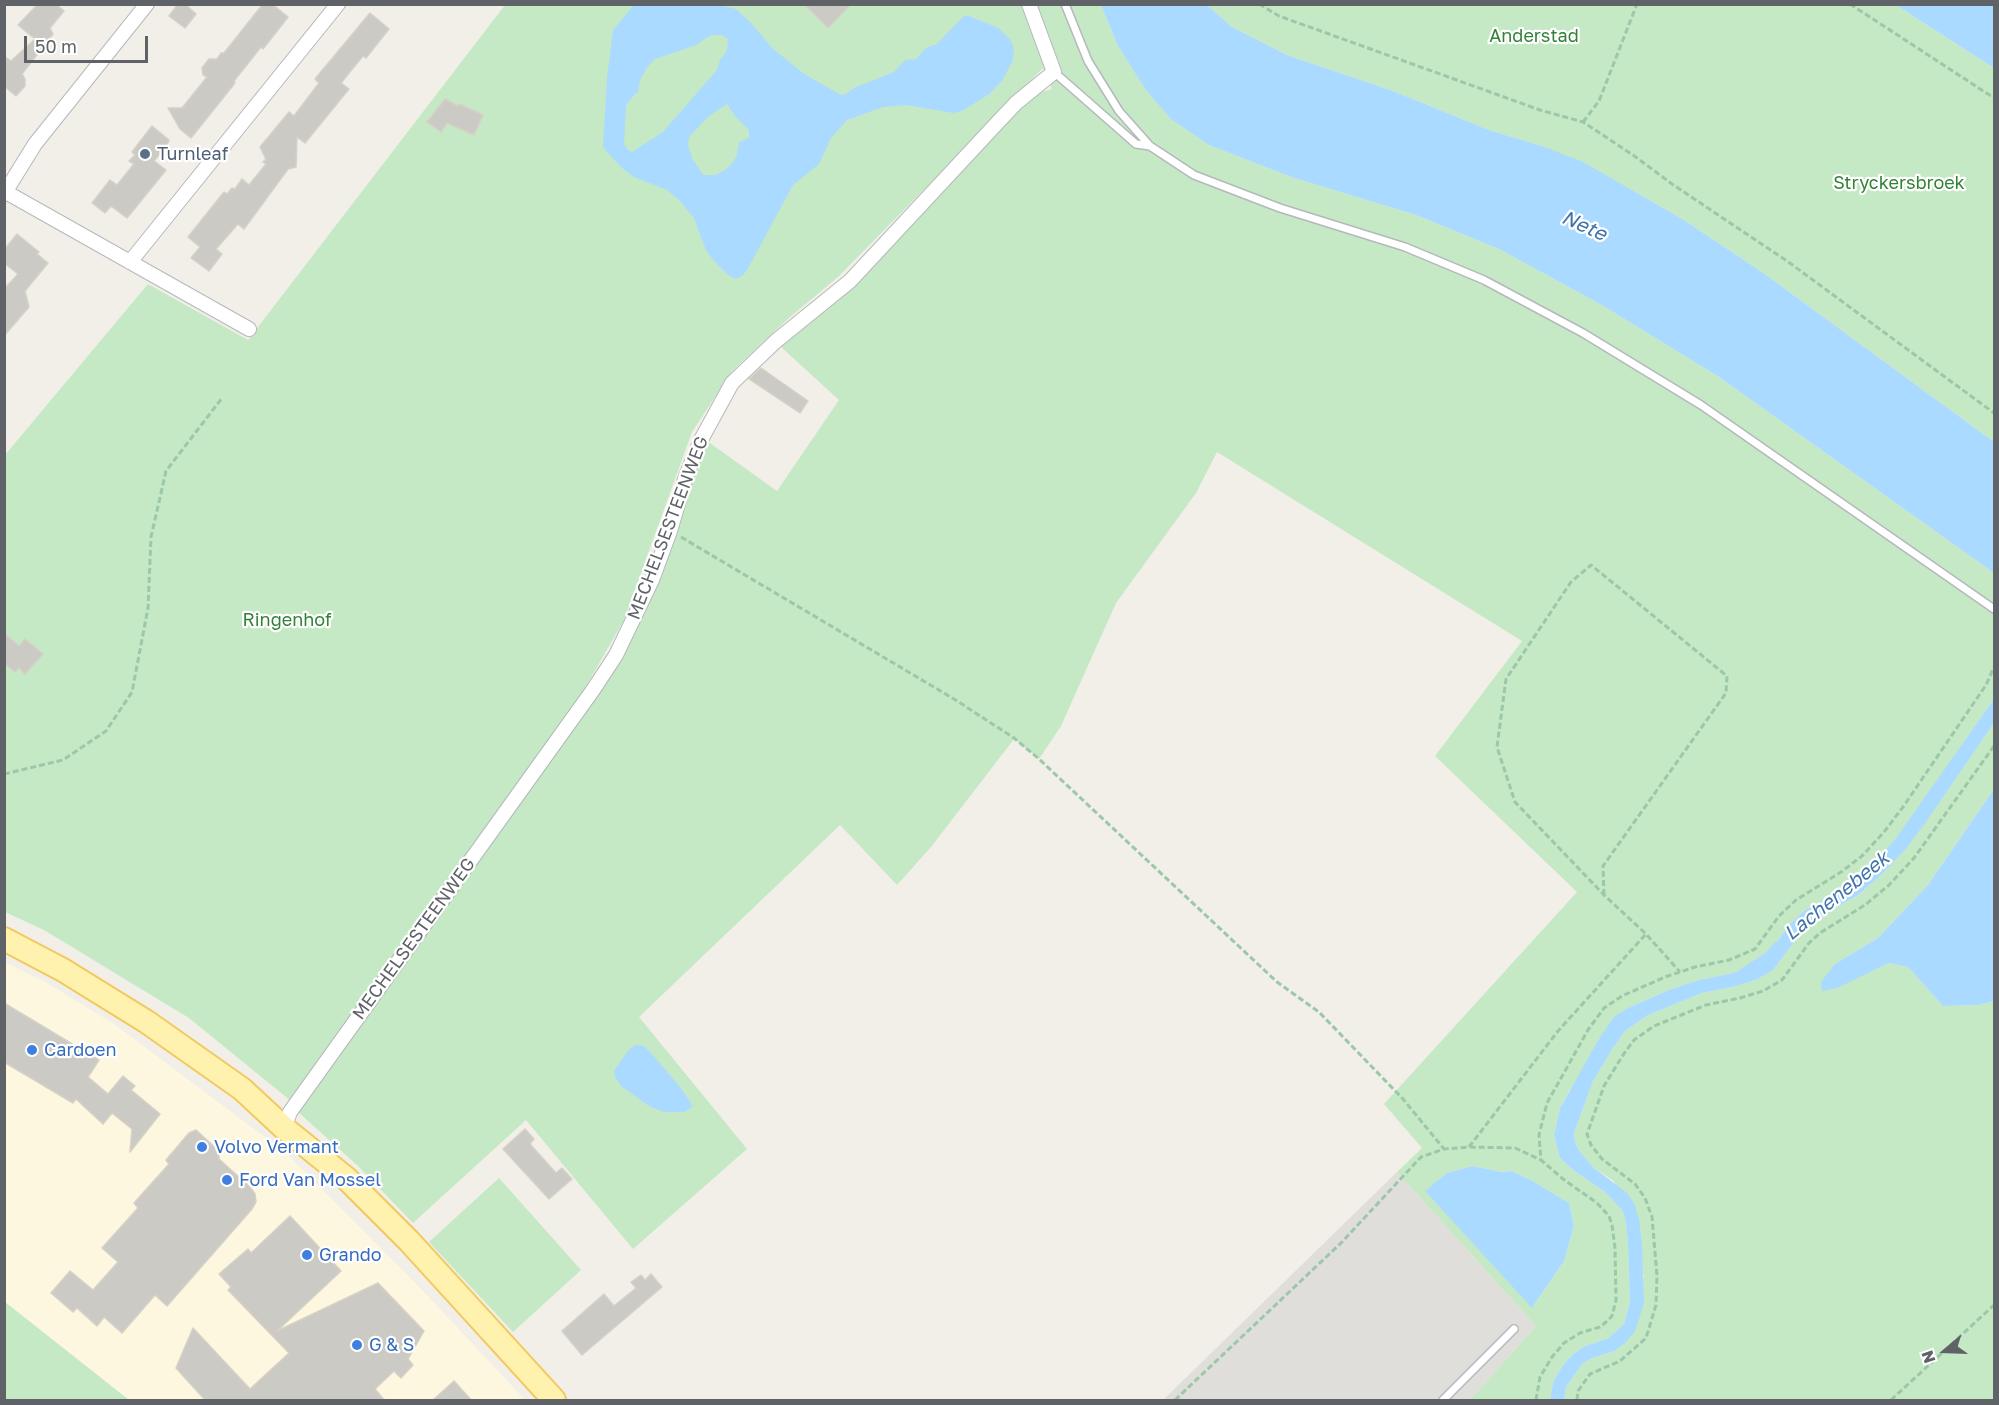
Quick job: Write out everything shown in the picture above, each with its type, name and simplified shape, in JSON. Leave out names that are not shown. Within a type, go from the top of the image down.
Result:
[{"type":"main road","points":[[4,939],[63,970],[147,1022],[242,1089],[284,1128],[346,1178],[393,1225],[554,1401]]},
{"type":"street","points":[[147,4],[35,144],[5,192],[249,329]]},
{"type":"street","points":[[130,262],[339,4]]},
{"type":"street","points":[[1029,4],[1054,72]]},
{"type":"street","name":"MECHELSESTEENWEG","points":[[284,1128],[290,1112],[616,655],[652,580],[670,531],[686,476],[702,438],[732,383],[776,341],[850,281],[1005,115],[1054,72]]},
{"type":"lane","points":[[1065,4],[1088,62],[1119,111],[1150,146],[1194,175],[1280,208],[1405,247],[1484,280],[1583,333],[1701,405],[1995,609]]},
{"type":"lane","points":[[1054,72],[1136,144],[1150,146]]},
{"type":"lane","points":[[1443,1401],[1514,1329]]},
{"type":"path","points":[[1259,4],[1279,16],[1540,110],[1583,122],[1786,261],[1995,413]]},
{"type":"path","points":[[1583,122],[1599,101],[1637,4]]},
{"type":"path","points":[[1850,4],[1995,98]]},
{"type":"path","points":[[4,774],[63,760],[106,731],[132,692],[148,608],[151,537],[166,471],[222,398]]},
{"type":"path","points":[[670,531],[954,699],[1014,738],[1277,982],[1328,1020],[1403,1099],[1444,1149]]},
{"type":"path","points":[[1604,895],[1603,866],[1726,693],[1727,676],[1591,565],[1571,582],[1506,679],[1497,747],[1515,802],[1604,895],[1646,934],[1680,972]]},
{"type":"path","points":[[1541,1160],[1539,1135],[1547,1103],[1588,1030],[1604,1008],[1622,996],[1680,972],[1729,960],[1755,949],[1779,916],[1796,900],[1862,856],[1910,798],[1981,693],[1995,667]]},
{"type":"path","points":[[1577,1401],[1578,1391],[1590,1374],[1620,1361],[1646,1338],[1656,1305],[1657,1276],[1652,1217],[1645,1198],[1635,1184],[1602,1159],[1591,1145],[1587,1134],[1604,1086],[1623,1055],[1635,1040],[1654,1026],[1706,1005],[1763,991],[1782,980],[1809,943],[1820,933],[1865,905],[1889,885],[1914,858],[1995,746]]},
{"type":"path","points":[[1469,1147],[1558,1031],[1646,934]]},
{"type":"path","points":[[1175,1401],[1341,1242],[1421,1157],[1444,1149],[1469,1147],[1515,1148],[1541,1160],[1597,1203],[1609,1216],[1612,1225],[1616,1300],[1612,1316],[1600,1327],[1580,1333],[1564,1343],[1540,1377],[1536,1401]]},
{"type":"path","points":[[1891,1401],[1995,1305]]},
{"type":"shaded area","points":[[4,962],[45,982],[114,1024],[286,1153],[424,1292],[525,1400],[129,1400],[5,1302]]},
{"type":"shaded area","points":[[1397,1172],[1536,1326],[1470,1400],[1163,1400]]},
{"type":"green space","name":"Ringenhof","points":[[505,5],[1101,5],[1118,46],[1147,90],[1172,120],[1209,145],[1291,177],[1416,215],[1499,249],[1600,304],[1719,377],[1994,573],[1994,699],[1895,841],[1871,866],[1849,884],[1804,911],[1789,925],[1764,960],[1733,973],[1671,989],[1628,1008],[1600,1037],[1560,1108],[1554,1135],[1560,1158],[1605,1192],[1622,1210],[1626,1222],[1630,1302],[1624,1324],[1607,1339],[1585,1346],[1573,1354],[1563,1365],[1553,1382],[1550,1400],[1470,1400],[1536,1326],[1397,1172],[1422,1148],[1384,1104],[1577,892],[1435,756],[1522,641],[1217,452],[1196,493],[1116,603],[1061,726],[1039,759],[1014,739],[931,847],[897,885],[840,825],[639,1017],[747,1149],[633,1249],[526,1120],[413,1223],[358,1166],[297,1111],[598,694],[707,441],[777,491],[839,400],[780,346],[854,286],[1020,108],[1038,93],[1052,89],[1043,68],[839,276],[790,317],[732,371],[692,432],[624,620],[582,693],[291,1101],[189,1018],[44,930],[5,912],[5,455],[148,284],[248,340]],"holes":[[[1472,1166],[1502,1172],[1511,1171],[1531,1180],[1569,1203],[1574,1226],[1564,1261],[1533,1307],[1426,1192],[1447,1173]]]},
{"type":"green space","points":[[1207,5],[1896,5],[1994,68],[1994,442],[1762,272],[1684,220],[1635,192],[1542,146],[1489,130],[1393,91],[1287,55],[1232,27]]},
{"type":"green space","points":[[1994,723],[1994,789],[1928,885],[1878,938],[1835,964],[1868,973],[1889,963],[1908,967],[1943,1006],[1979,1005],[1994,1001],[1994,1400],[1564,1400],[1566,1387],[1582,1364],[1614,1351],[1644,1276],[1614,1181],[1594,1168],[1580,1152],[1575,1142],[1574,1133],[1593,1081],[1613,1048],[1625,1031],[1648,1015],[1702,993],[1758,979],[1773,970],[1800,934],[1813,922],[1858,895],[1905,850]]},
{"type":"green space","points":[[499,1178],[581,1270],[513,1332],[429,1242]]},
{"type":"green space","points":[[5,1302],[129,1400],[5,1400]]},
{"type":"water","points":[[634,5],[718,5],[736,9],[772,48],[804,74],[841,95],[894,72],[905,60],[916,59],[926,48],[937,44],[964,16],[998,28],[1010,39],[1014,48],[1013,60],[1002,81],[989,94],[964,110],[954,113],[906,105],[883,107],[847,120],[831,138],[819,164],[793,185],[747,270],[735,279],[714,261],[706,250],[694,218],[679,200],[667,190],[634,177],[621,167],[603,146],[613,30]],"holes":[[[711,35],[722,35],[728,39],[727,50],[717,70],[663,132],[632,152],[628,150],[624,144],[626,105],[638,92],[640,80],[648,66],[655,59],[696,45]],[[727,104],[749,130],[749,138],[739,142],[737,155],[725,170],[716,175],[703,175],[692,158],[688,145],[689,137],[709,116]]]},
{"type":"water","name":"Nete","points":[[1101,5],[1207,5],[1232,27],[1287,55],[1393,91],[1489,130],[1542,146],[1583,162],[1684,220],[1762,272],[1994,442],[1994,573],[1719,377],[1600,304],[1499,249],[1416,215],[1291,177],[1209,145],[1172,120],[1146,90],[1118,46]]},
{"type":"water","points":[[1896,5],[1994,5],[1994,68],[1983,61]]},
{"type":"water","points":[[1994,699],[1994,723],[1905,850],[1880,876],[1858,895],[1812,922],[1773,970],[1758,979],[1702,993],[1648,1015],[1625,1031],[1613,1048],[1593,1081],[1574,1133],[1575,1142],[1580,1152],[1594,1168],[1626,1192],[1634,1203],[1639,1219],[1642,1245],[1644,1303],[1635,1331],[1625,1343],[1614,1351],[1582,1364],[1566,1387],[1564,1400],[1550,1400],[1553,1382],[1563,1365],[1573,1354],[1585,1346],[1607,1339],[1624,1324],[1630,1302],[1626,1222],[1622,1210],[1605,1192],[1560,1158],[1554,1135],[1560,1108],[1600,1037],[1614,1017],[1628,1008],[1671,989],[1733,973],[1764,960],[1789,925],[1804,911],[1849,884],[1871,866],[1894,841]]},
{"type":"water","points":[[1994,789],[1994,1001],[1979,1005],[1943,1006],[1908,967],[1889,963],[1837,988],[1822,991],[1821,982],[1835,964],[1878,938],[1928,885]]},
{"type":"water","points":[[635,1045],[644,1046],[651,1053],[680,1087],[692,1107],[684,1112],[664,1112],[649,1106],[621,1086],[614,1071],[627,1052]]},
{"type":"water","points":[[1472,1166],[1502,1172],[1511,1171],[1569,1203],[1574,1226],[1564,1261],[1532,1308],[1425,1191],[1447,1173]]},
{"type":"building","points":[[38,4],[56,4],[64,11],[50,28],[53,34],[22,74],[25,86],[16,96],[4,86],[4,56],[11,61],[35,39],[18,25]]},
{"type":"building","points":[[178,4],[185,4],[196,14],[185,28],[169,16]]},
{"type":"building","points":[[263,4],[272,4],[288,17],[263,49],[261,47],[191,138],[180,129],[168,108],[182,108],[207,77],[203,75],[202,68],[209,59],[217,59],[221,53],[224,53]]},
{"type":"building","points":[[804,4],[851,4],[828,28]]},
{"type":"building","points":[[370,13],[389,29],[366,58],[363,56],[341,83],[349,89],[305,143],[297,137],[296,167],[288,169],[244,229],[238,224],[216,249],[222,254],[209,271],[191,258],[200,247],[188,237],[224,192],[227,194],[232,188],[235,189],[242,179],[249,185],[266,164],[263,162],[266,159],[260,147],[289,112],[294,116],[319,83],[315,79]]},
{"type":"building","points":[[445,99],[483,115],[474,135],[447,123],[441,132],[427,122]]},
{"type":"building","points":[[152,126],[169,140],[154,161],[166,170],[127,218],[111,206],[105,213],[92,203],[110,180],[117,185],[134,164],[129,161],[135,155],[132,152]]},
{"type":"building","points":[[17,234],[39,252],[37,254],[48,263],[25,291],[29,307],[4,336],[4,289],[18,274],[4,263],[4,250]]},
{"type":"building","points":[[761,368],[808,401],[800,413],[749,379]]},
{"type":"building","points":[[4,633],[19,646],[25,639],[43,654],[25,674],[19,668],[15,672],[4,663]]},
{"type":"building","points":[[4,1003],[99,1060],[88,1077],[108,1094],[123,1076],[135,1086],[131,1090],[160,1114],[130,1152],[132,1129],[112,1113],[103,1124],[76,1099],[73,1103],[4,1062]]},
{"type":"building","points":[[525,1129],[534,1139],[530,1144],[556,1173],[562,1168],[572,1179],[549,1199],[503,1149]]},
{"type":"building","points":[[196,1130],[219,1151],[219,1159],[251,1188],[256,1202],[252,1209],[167,1306],[155,1295],[122,1333],[104,1317],[97,1326],[77,1308],[73,1312],[51,1293],[70,1271],[93,1290],[118,1262],[102,1248],[138,1208],[134,1203],[169,1164],[166,1160],[189,1133]]},
{"type":"building","name":"G & S","points":[[290,1216],[341,1271],[277,1331],[378,1283],[424,1331],[408,1359],[413,1365],[401,1378],[394,1371],[375,1389],[385,1401],[206,1401],[176,1368],[193,1328],[250,1389],[289,1353],[228,1290],[231,1287],[219,1274],[248,1249],[251,1253]]},
{"type":"building","points":[[651,1274],[662,1287],[582,1355],[562,1331],[604,1294],[614,1306],[636,1288],[631,1282],[641,1275],[645,1280]]},
{"type":"building","points":[[454,1381],[472,1401],[432,1401]]},
{"type":"waterway","name":"Lachenebeek","points":[[1742,971],[1767,955],[1777,944]]},
{"type":"place","name":"Turnleaf","points":[[145,154]]},
{"type":"place","name":"Cardoen","points":[[32,1050]]},
{"type":"place","name":"Volvo Vermant","points":[[202,1147]]},
{"type":"place","name":"Ford Van Mossel","points":[[227,1180]]},
{"type":"place","name":"Grando","points":[[307,1255]]},
{"type":"place","name":"G & S","points":[[357,1345]]},
{"type":"park label","name":"Anderstad","points":[[1534,36]]},
{"type":"park label","name":"Stryckersbroek","points":[[1899,183]]}]
